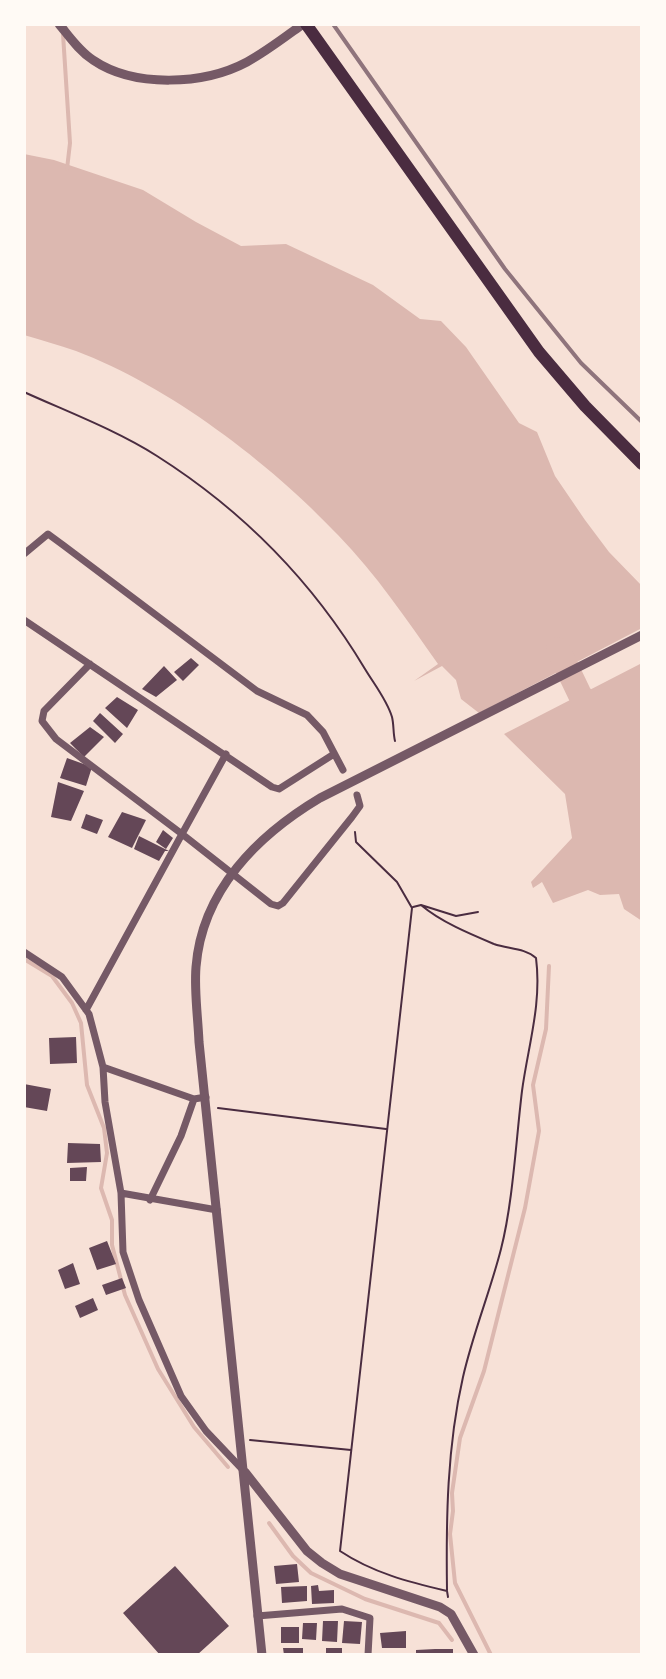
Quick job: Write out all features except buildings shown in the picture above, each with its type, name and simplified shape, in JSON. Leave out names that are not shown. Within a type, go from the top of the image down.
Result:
[{"type":"highway","points":[[304,24],[539,352],[642,464]]},
{"type":"street","points":[[59,24],[90,59],[110,70],[135,77],[168,79],[208,76],[244,64],[304,24]]},
{"type":"street","points":[[24,554],[48,534],[257,691],[307,715],[323,732],[343,770]]},
{"type":"street","points":[[24,620],[272,787],[279,789],[334,754]]},
{"type":"street","points":[[262,1655],[199,1042],[196,966],[217,897],[232,872],[254,846],[287,818],[415,749],[642,635]]},
{"type":"street","points":[[90,664],[44,711],[42,721],[56,739],[271,904],[278,906],[283,903],[352,817],[360,806],[357,795]]},
{"type":"street","points":[[86,1010],[226,754]]},
{"type":"street","points":[[24,952],[62,977],[86,1010],[103,1067],[105,1102],[121,1193],[123,1252],[139,1300],[181,1396],[206,1431],[245,1472],[307,1551],[340,1574],[440,1607],[451,1614],[474,1655]]},
{"type":"street","points":[[103,1067],[194,1099],[206,1097]]},
{"type":"street","points":[[150,1200],[181,1136],[194,1099]]},
{"type":"street","points":[[121,1193],[217,1210]]},
{"type":"street","points":[[257,1616],[342,1609],[370,1618],[368,1655]]},
{"type":"path","points":[[24,392],[94,423],[155,455],[219,499],[276,552],[338,624],[385,702],[392,717],[395,741]]},
{"type":"path","points":[[352,817],[356,842],[397,882],[412,908],[340,1551],[395,1578],[447,1591]]},
{"type":"path","points":[[412,908],[421,905],[456,916],[478,912]]},
{"type":"path","points":[[421,905],[451,925],[483,939],[529,952],[536,958],[537,969],[535,1024],[523,1080],[502,1246],[462,1380],[449,1471],[446,1525],[447,1591],[451,1614]]},
{"type":"path","points":[[213,1107],[388,1130]]},
{"type":"path","points":[[241,1439],[352,1450]]},
{"type":"shaded area","points":[[24,154],[54,160],[143,190],[241,246],[286,244],[373,285],[420,319],[441,321],[466,347],[519,423],[537,432],[555,476],[585,520],[609,552],[642,586],[642,628],[479,713],[461,699],[456,680],[442,666],[414,681],[438,664],[365,565],[281,481],[216,429],[147,384],[76,351],[24,335]]},
{"type":"shaded area","points":[[642,663],[642,921],[624,909],[619,894],[600,895],[588,890],[553,903],[542,882],[533,888],[531,882],[572,838],[565,794],[504,734]]},
{"type":"waterway","points":[[63,34],[70,143],[67,169]]},
{"type":"waterway","points":[[558,649],[580,695],[642,760]]},
{"type":"waterway","points":[[24,959],[52,976],[72,1003],[81,1023],[87,1085],[104,1128],[107,1153],[101,1188],[112,1220],[112,1245],[125,1295],[158,1369],[194,1427],[228,1467]]},
{"type":"waterway","points":[[491,1655],[455,1583],[450,1534],[452,1493],[460,1438],[484,1371],[525,1208],[539,1131],[533,1085],[546,1029],[549,966]]},
{"type":"waterway","points":[[269,1523],[293,1556],[311,1573],[365,1599],[439,1623],[452,1640]]},
{"type":"railway","points":[[333,24],[505,269],[581,363],[642,422]]}]
